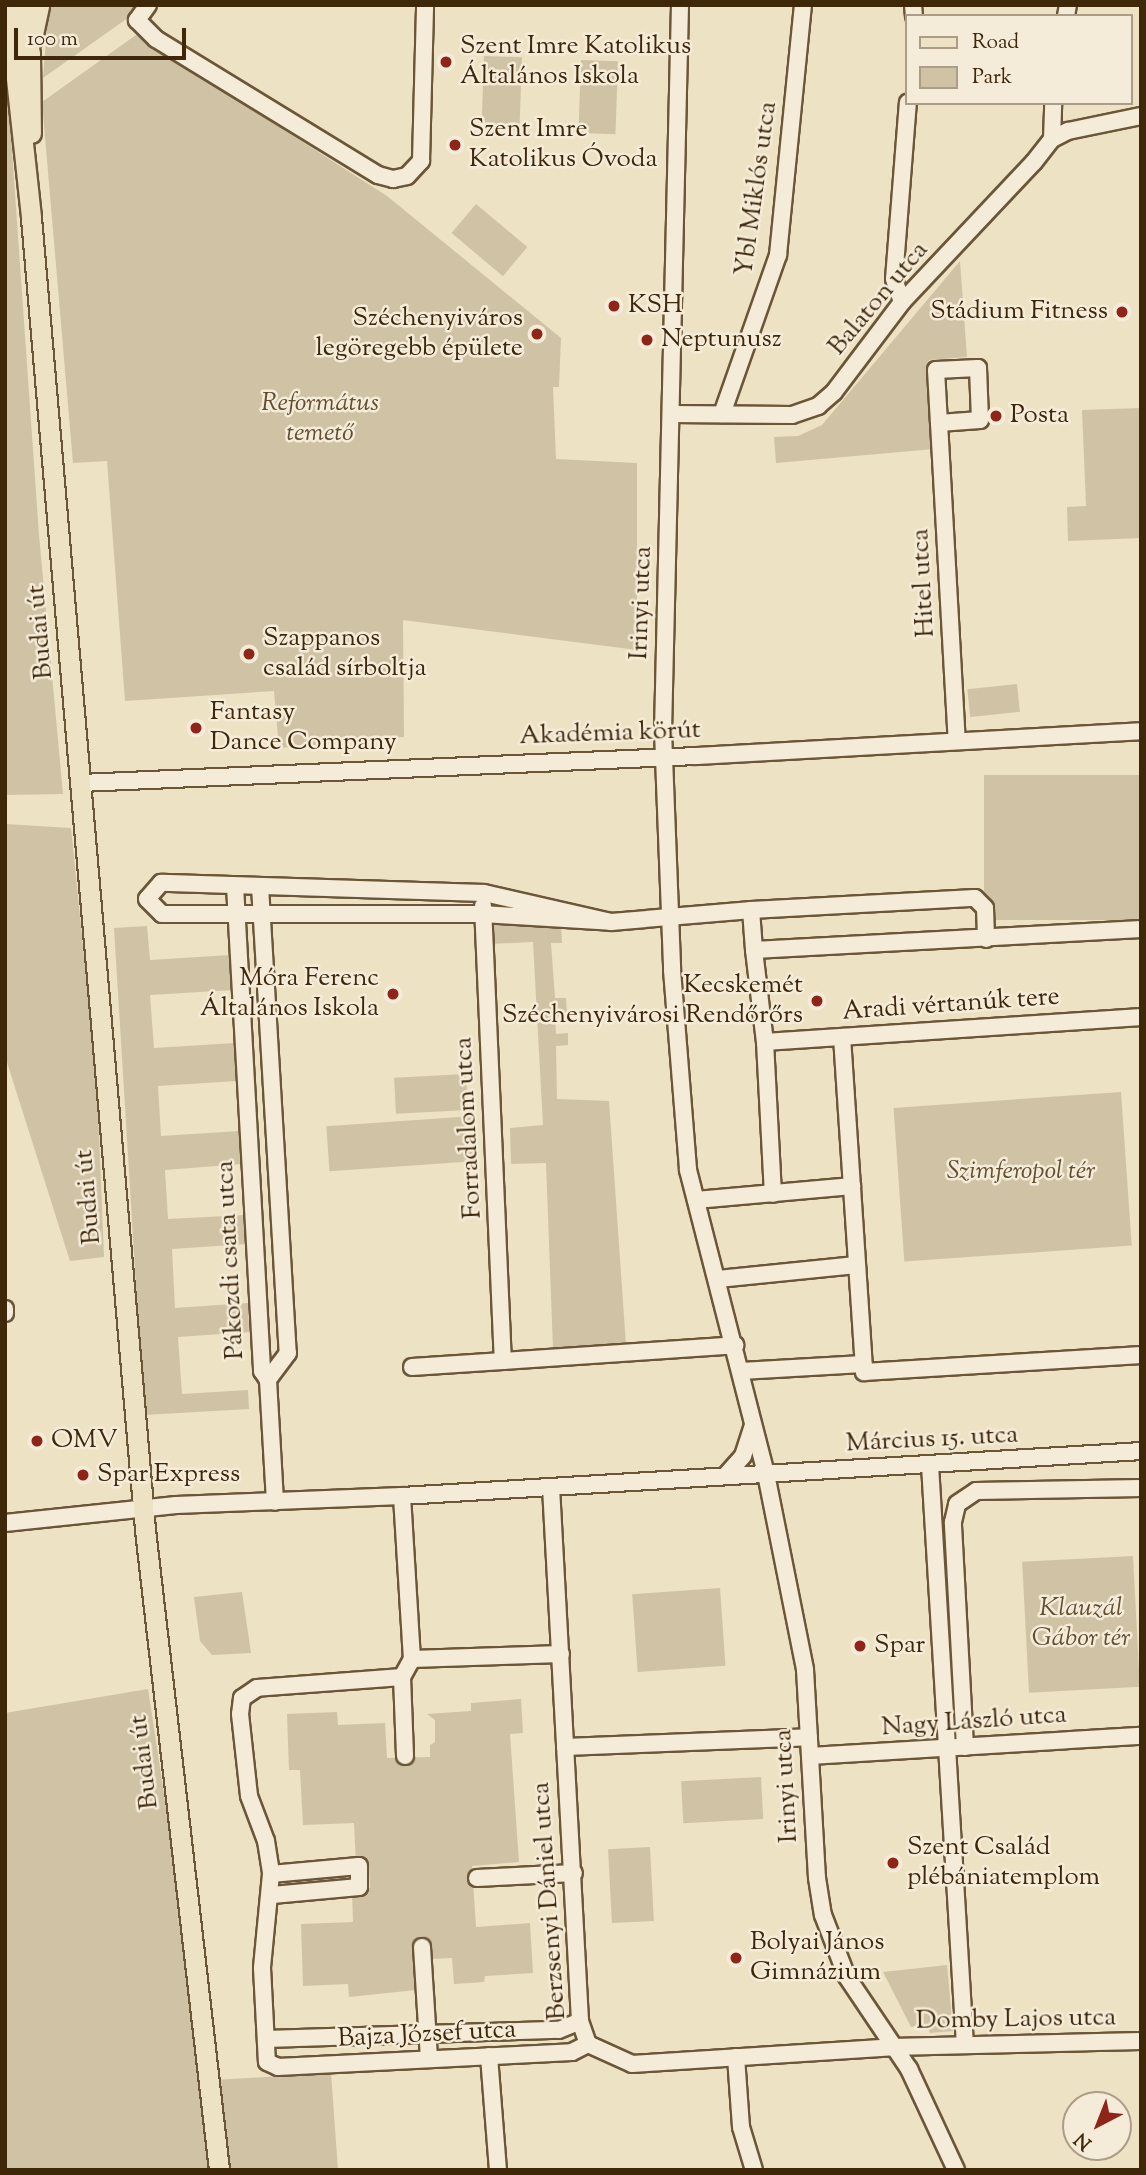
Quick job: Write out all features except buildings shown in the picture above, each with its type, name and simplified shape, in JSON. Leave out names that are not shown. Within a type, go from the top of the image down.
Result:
[{"type":"main road","points":[[8,5],[20,53]]},
{"type":"main road","points":[[20,53],[23,5]]},
{"type":"main road","points":[[20,53],[39,5]]},
{"type":"main road","points":[[5,33],[20,53]]},
{"type":"main road","name":"Budai út","points":[[20,53],[31,218],[143,1509],[219,2170]]},
{"type":"street","points":[[148,5],[137,20],[156,39],[379,175],[393,179],[407,176],[421,160],[425,5]]},
{"type":"street","name":"Irinyi utca","points":[[680,5],[664,757],[680,1095],[696,1200],[766,1474],[805,1670],[823,1914],[847,1977],[909,2069],[956,2170]]},
{"type":"street","name":"Ybl Miklós utca","points":[[722,414],[778,256],[803,5]]},
{"type":"street","points":[[902,302],[894,279],[908,105]]},
{"type":"street","points":[[1053,105],[1052,139],[1068,131],[1141,116]]},
{"type":"street","name":"Balaton utca","points":[[672,414],[792,415],[818,406],[834,392],[902,302],[1052,139]]},
{"type":"street","name":"Hitel utca","points":[[939,422],[957,740]]},
{"type":"street","name":"Akadémia körút","points":[[81,783],[664,757],[1141,731]]},
{"type":"street","points":[[611,922],[484,893],[161,883],[147,899],[162,915],[482,914],[611,922],[751,910],[975,898],[985,908],[986,939]]},
{"type":"street","name":"Pákozdi csata utca","points":[[235,886],[262,1371],[268,1380],[288,1353],[260,886]]},
{"type":"street","name":"Forradalom utca","points":[[484,893],[482,914],[503,1360]]},
{"type":"street","points":[[751,910],[765,1042],[773,1194]]},
{"type":"street","points":[[754,950],[1141,929]]},
{"type":"street","name":"Aradi vértanúk tere","points":[[765,1042],[1141,1017]]},
{"type":"street","points":[[842,1037],[864,1372],[1141,1355]]},
{"type":"street","points":[[696,1200],[852,1186]]},
{"type":"street","points":[[718,1279],[856,1265]]},
{"type":"street","points":[[412,1367],[734,1345]]},
{"type":"street","points":[[740,1371],[863,1364]]},
{"type":"street","points":[[268,1380],[275,1502]]},
{"type":"street","points":[[726,1475],[743,1456],[754,1424]]},
{"type":"street","name":"Március 15. utca","points":[[5,1523],[143,1509],[551,1488],[1141,1451]]},
{"type":"street","points":[[930,1465],[965,2045]]},
{"type":"street","name":"Berzsenyi Dániel utca","points":[[551,1488],[575,1874],[580,2021],[589,2044],[632,2064],[892,2047]]},
{"type":"street","points":[[965,1747],[953,1522],[957,1504],[976,1491],[1141,1488]]},
{"type":"street","points":[[402,1496],[412,1660],[402,1677],[405,1756]]},
{"type":"street","points":[[412,1660],[561,1654]]},
{"type":"street","points":[[266,2039],[262,1968],[272,1895],[271,1874],[266,1841],[248,1796],[240,1714],[242,1698],[257,1688],[402,1677]]},
{"type":"street","name":"Nagy László utca","points":[[810,1756],[1141,1736]]},
{"type":"street","points":[[565,1746],[809,1737]]},
{"type":"street","points":[[271,1874],[359,1866],[359,1887],[272,1895]]},
{"type":"street","points":[[477,1878],[575,1874]]},
{"type":"street","points":[[422,1947],[429,2059]]},
{"type":"street","name":"Bajza József utca","points":[[580,2021],[559,2030],[427,2031],[266,2039],[267,2062],[278,2067],[572,2052],[589,2044]]},
{"type":"street","name":"Domby Lajos utca","points":[[892,2047],[1141,2041]]},
{"type":"street","points":[[489,2056],[498,2170]]},
{"type":"street","points":[[736,2057],[741,2127],[754,2170]]},
{"type":"green space","points":[[49,5],[139,5],[132,15],[43,78]]},
{"type":"green space","name":"Református temető","points":[[136,35],[387,196],[561,338],[559,387],[553,387],[556,459],[637,463],[637,650],[403,620],[404,737],[279,748],[274,691],[125,701],[107,461],[73,463],[42,102]]},
{"type":"green space","points":[[5,51],[39,535],[63,794],[5,795]]},
{"type":"green space","points":[[484,56],[522,57],[519,130],[481,129]]},
{"type":"green space","points":[[581,60],[618,61],[615,134],[578,133]]},
{"type":"green space","points":[[476,204],[527,247],[503,276],[452,233]]},
{"type":"green space","points":[[960,261],[967,357],[929,360],[934,449],[776,463],[774,437],[798,436],[822,425]]},
{"type":"green space","points":[[1141,408],[1141,538],[1068,541],[1067,507],[1086,506],[1082,410]]},
{"type":"green space","points":[[1017,684],[1020,712],[970,717],[967,689]]},
{"type":"green space","points":[[984,775],[1141,775],[1141,920],[984,920]]},
{"type":"green space","points":[[5,824],[71,828],[97,1084],[104,1257],[70,1261],[5,1056]]},
{"type":"green space","points":[[487,920],[561,923],[562,943],[551,943],[555,998],[566,998],[567,1015],[555,1017],[556,1034],[568,1033],[568,1045],[556,1046],[557,1099],[609,1101],[626,1345],[553,1349],[546,1163],[511,1164],[510,1128],[543,1125],[533,942],[489,944]]},
{"type":"green space","points":[[147,926],[150,960],[231,955],[233,990],[150,995],[154,1048],[235,1043],[237,1081],[158,1086],[161,1136],[240,1131],[242,1164],[165,1170],[168,1219],[245,1215],[247,1244],[172,1249],[175,1308],[248,1303],[249,1332],[178,1337],[182,1394],[248,1390],[249,1409],[144,1415],[114,928]]},
{"type":"green space","points":[[466,1074],[468,1110],[396,1114],[394,1078]]},
{"type":"green space","name":"Szimferopol tér","points":[[1121,1092],[1132,1246],[904,1262],[894,1108]]},
{"type":"green space","points":[[474,1116],[477,1161],[329,1171],[326,1126]]},
{"type":"green space","name":"Klauzál Gábor tér","points":[[1133,1556],[1140,1687],[1029,1693],[1022,1562]]},
{"type":"green space","points":[[720,1588],[725,1666],[638,1672],[632,1594]]},
{"type":"green space","points":[[242,1592],[251,1653],[212,1655],[200,1641],[194,1597]]},
{"type":"green space","points":[[148,1689],[171,1840],[198,2081],[331,2073],[338,2170],[5,2170],[5,1713]]},
{"type":"green space","points":[[521,1699],[523,1733],[510,1734],[519,1862],[472,1866],[476,1927],[530,1923],[533,1973],[485,1976],[484,1982],[454,1984],[452,1958],[432,1959],[430,1940],[414,1946],[416,1990],[349,1997],[348,1984],[303,1986],[301,1924],[353,1922],[352,1889],[370,1888],[369,1865],[356,1865],[354,1823],[303,1825],[300,1770],[289,1770],[287,1714],[337,1712],[338,1725],[385,1723],[387,1758],[430,1757],[430,1745],[435,1742],[435,1720],[427,1714],[471,1711],[471,1703]]},
{"type":"green space","points":[[761,1777],[763,1819],[683,1823],[681,1781]]},
{"type":"green space","points":[[650,1847],[654,1921],[612,1923],[608,1849]]},
{"type":"green space","points":[[947,1965],[953,2031],[930,2033],[927,2024],[911,2027],[883,1972]]},
{"type":"place","name":"Szent Imre Katolikus Általános Iskola","points":[[446,62]]},
{"type":"place","name":"Szent Imre Katolikus Óvoda","points":[[455,145]]},
{"type":"place","name":"KSH","points":[[614,306]]},
{"type":"place","name":"Stádium Fitness","points":[[1122,312]]},
{"type":"place","name":"Széchenyiváros legöregebb épülete","points":[[537,334]]},
{"type":"place","name":"Neptunusz","points":[[647,340]]},
{"type":"place","name":"Posta","points":[[996,416]]},
{"type":"place","name":"Szappanos család sírboltja","points":[[249,654]]},
{"type":"place","name":"Fantasy Dance Company","points":[[196,728]]},
{"type":"place","name":"Móra Ferenc Általános Iskola","points":[[393,994]]},
{"type":"place","name":"Kecskemét Széchenyivárosi Rendőrőrs","points":[[817,1001]]},
{"type":"place","name":"OMV","points":[[37,1441]]},
{"type":"place","name":"Spar Express","points":[[83,1475]]},
{"type":"place","name":"Spar","points":[[860,1646]]},
{"type":"place","name":"Szent Család plébániatemplom","points":[[893,1863]]},
{"type":"place","name":"Bolyai János Gimnázium","points":[[736,1958]]}]
